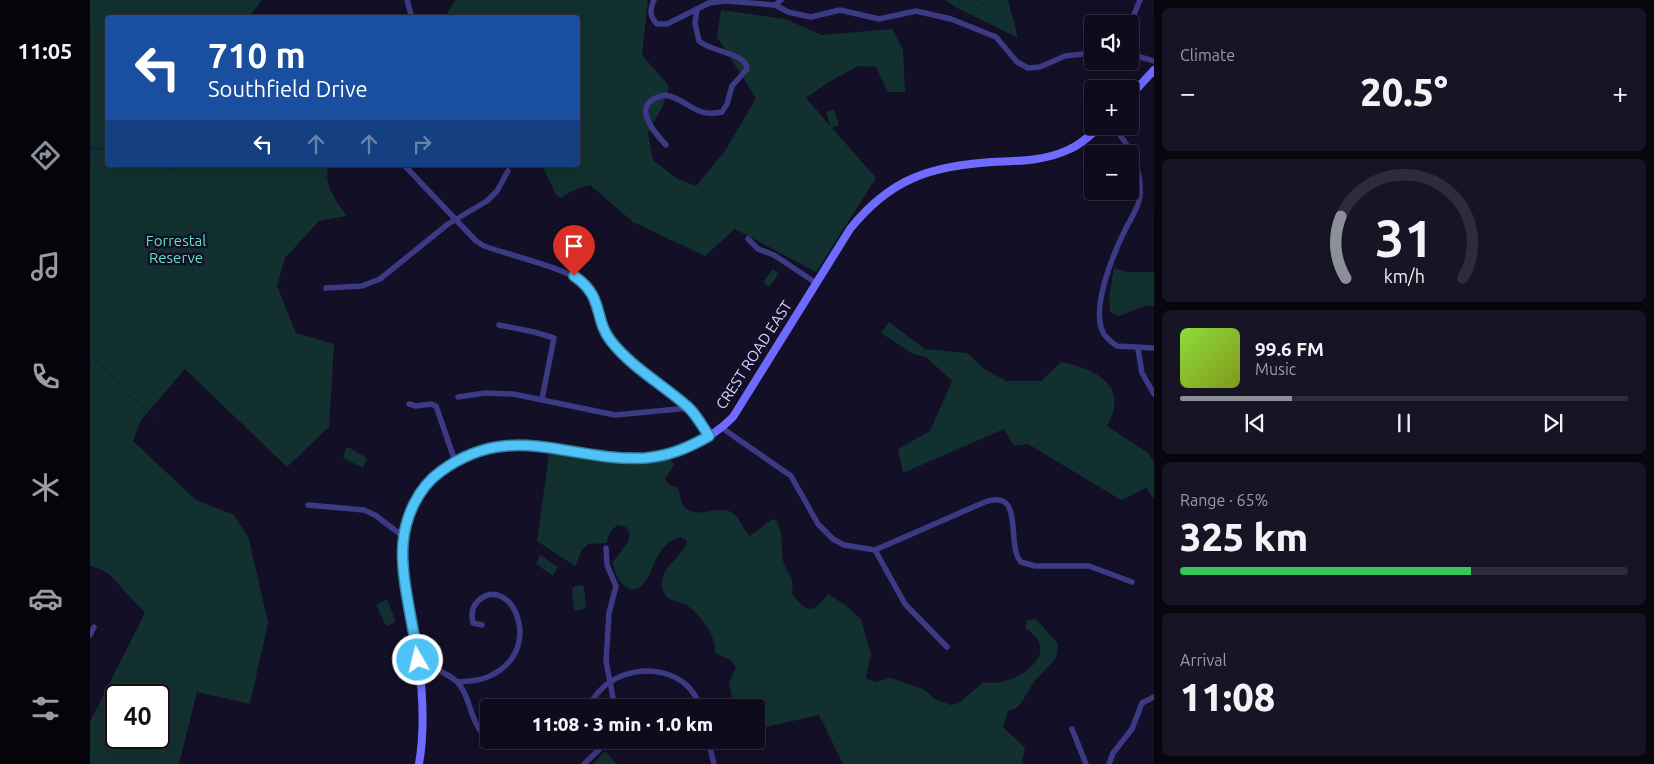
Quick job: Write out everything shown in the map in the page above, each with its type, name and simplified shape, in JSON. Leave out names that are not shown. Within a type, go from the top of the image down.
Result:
[{"type":"street","points":[[407,0],[411,15]]},
{"type":"street","points":[[654,0],[650,9],[652,19],[657,24],[667,24],[709,3],[726,1],[775,5],[788,12],[811,17],[840,10],[879,19],[916,11],[929,12],[996,37],[1017,62],[1028,68],[1040,67],[1065,56],[1084,54]]},
{"type":"street","points":[[775,5],[781,0]]},
{"type":"street","points":[[1134,15],[1140,0]]},
{"type":"street","points":[[666,145],[648,123],[646,114],[647,107],[651,101],[666,95],[679,100],[699,113],[722,112],[727,104],[732,86],[747,69],[743,59],[714,50],[699,41],[695,23],[696,9]]},
{"type":"street","points":[[1139,57],[1154,61]]},
{"type":"street","points":[[1139,86],[1154,70]]},
{"type":"street","name":"CREST ROAD EAST","points":[[419,764],[423,721],[418,660],[404,564],[404,536],[409,517],[419,495],[435,476],[454,461],[484,448],[518,444],[598,455],[645,458],[687,449],[722,428],[744,401],[850,229],[864,211],[897,185],[940,169],[979,163],[1033,160],[1053,156],[1072,148],[1089,135]]},
{"type":"street","points":[[1121,135],[1134,158],[1140,198],[1112,257],[1098,316],[1102,332],[1117,346],[1138,349],[1154,348]]},
{"type":"street","points":[[406,167],[454,220],[484,246],[567,273],[580,281],[594,297],[609,339],[644,373],[689,408],[709,436]]},
{"type":"street","points":[[326,288],[362,286],[380,279],[454,220],[492,196],[508,171]]},
{"type":"street","points":[[748,239],[758,248],[774,255],[816,283]]},
{"type":"street","points":[[499,326],[534,332],[554,338],[542,398]]},
{"type":"street","points":[[1138,349],[1142,373],[1154,394]]},
{"type":"street","points":[[458,397],[499,393],[542,398],[615,415],[689,408]]},
{"type":"street","points":[[409,404],[416,406],[431,404],[436,406],[454,461]]},
{"type":"street","points":[[722,428],[791,476],[818,524],[832,539],[844,545],[875,550],[985,502],[994,500],[1004,503],[1012,511],[1014,552],[1021,562],[1035,566],[1089,566],[1132,582]]},
{"type":"street","points":[[308,505],[364,510],[375,515],[404,536]]},
{"type":"street","points":[[606,548],[607,565],[616,586],[608,627],[606,662],[613,699]]},
{"type":"street","points":[[875,550],[905,604],[947,647]]},
{"type":"street","points":[[458,682],[492,676],[504,668],[515,653],[520,634],[520,620],[510,603],[495,596],[485,597],[478,602],[472,617],[474,623],[482,625]]},
{"type":"street","points":[[90,635],[94,626]]},
{"type":"street","points":[[418,660],[458,682],[464,691],[480,731]]},
{"type":"street","points":[[593,699],[609,682],[635,672],[649,670],[668,673],[690,688],[696,699]]},
{"type":"street","points":[[1109,764],[1113,753],[1132,729],[1142,703],[1154,697]]},
{"type":"street","points":[[1072,730],[1086,764]]},
{"type":"street","points":[[584,764],[600,749]]},
{"type":"street","points":[[710,749],[714,764]]},
{"type":"green space","name":"Forrestal Reserve","points":[[90,0],[262,0],[251,15],[105,15],[105,167],[328,167],[327,178],[329,185],[335,199],[347,216],[319,221],[285,258],[277,286],[296,333],[334,344],[329,427],[287,467],[185,369],[141,420],[133,441],[196,500],[234,515],[249,539],[268,623],[250,704],[197,692],[179,764],[90,764],[90,722],[105,692],[105,749],[170,749],[170,684],[109,684],[145,613],[108,573],[90,565]]},
{"type":"green space","points":[[455,0],[648,0],[642,55],[669,86],[663,106],[648,133],[653,160],[676,178],[696,186],[725,151],[756,98],[717,37],[721,10],[785,19],[822,35],[892,29],[903,50],[905,92],[888,92],[876,67],[858,66],[827,83],[806,98],[831,127],[826,112],[834,110],[839,125],[832,128],[876,178],[816,272],[735,229],[705,256],[633,222],[590,185],[572,191],[561,198],[556,195],[543,167],[580,167],[580,15],[446,15]]},
{"type":"green space","points":[[945,0],[1008,0],[1018,38],[955,7]]},
{"type":"green space","points":[[1114,268],[1127,272],[1154,272],[1154,306],[1145,306],[1119,316],[1110,312],[1109,298]]},
{"type":"green space","points":[[773,269],[779,274],[769,287],[763,282]]},
{"type":"green space","points":[[889,322],[925,349],[967,353],[983,368],[1006,381],[1041,381],[1061,362],[1086,369],[1106,381],[1112,390],[1114,400],[1113,412],[1107,426],[1148,453],[1154,462],[1154,499],[1146,488],[1121,500],[1028,444],[1014,446],[1004,429],[903,473],[898,449],[930,431],[952,381],[926,357],[913,354],[881,333]]},
{"type":"green space","points":[[346,448],[350,448],[367,458],[363,468],[343,458]]},
{"type":"green space","points":[[549,454],[629,461],[669,459],[675,464],[665,478],[669,485],[677,487],[682,503],[688,510],[693,512],[725,510],[731,512],[737,517],[750,536],[772,519],[777,521],[784,564],[792,580],[792,594],[797,601],[810,609],[819,605],[828,594],[861,619],[871,654],[866,678],[875,682],[891,678],[923,689],[935,699],[951,705],[959,703],[982,683],[999,683],[1011,679],[1030,668],[1040,653],[1040,645],[1035,636],[1025,628],[1027,620],[1036,619],[1058,644],[1056,658],[1034,682],[1021,703],[1015,709],[1008,711],[1003,727],[1025,748],[1022,762],[1024,764],[843,764],[819,715],[765,727],[765,699],[732,699],[729,682],[736,667],[730,660],[715,653],[711,634],[699,616],[687,605],[665,595],[662,584],[665,572],[685,547],[687,541],[680,537],[666,545],[658,556],[645,582],[634,589],[624,585],[620,580],[616,574],[613,562],[628,542],[630,534],[626,527],[617,525],[611,531],[606,543],[588,544],[582,550],[575,566],[537,541]]},
{"type":"green space","points":[[540,555],[558,567],[553,576],[536,564]]},
{"type":"green space","points":[[581,585],[584,587],[586,608],[577,611],[574,609],[572,589],[575,586]]},
{"type":"green space","points":[[385,600],[388,601],[395,620],[394,623],[386,626],[376,605]]},
{"type":"green space","points":[[605,751],[617,764],[593,764]]},
{"type":"waterway","points":[[977,0],[1006,22]]},
{"type":"waterway","points":[[90,148],[105,150]]},
{"type":"waterway","points":[[168,167],[179,172]]},
{"type":"waterway","points":[[90,356],[105,368],[126,393],[158,418]]},
{"type":"route","points":[[418,660],[404,564],[403,544],[409,517],[419,495],[427,483],[454,461],[484,448],[518,444],[598,455],[645,458],[662,456],[687,449],[709,436],[689,408],[650,379],[624,356],[609,339],[594,297],[586,286],[574,276]]}]
